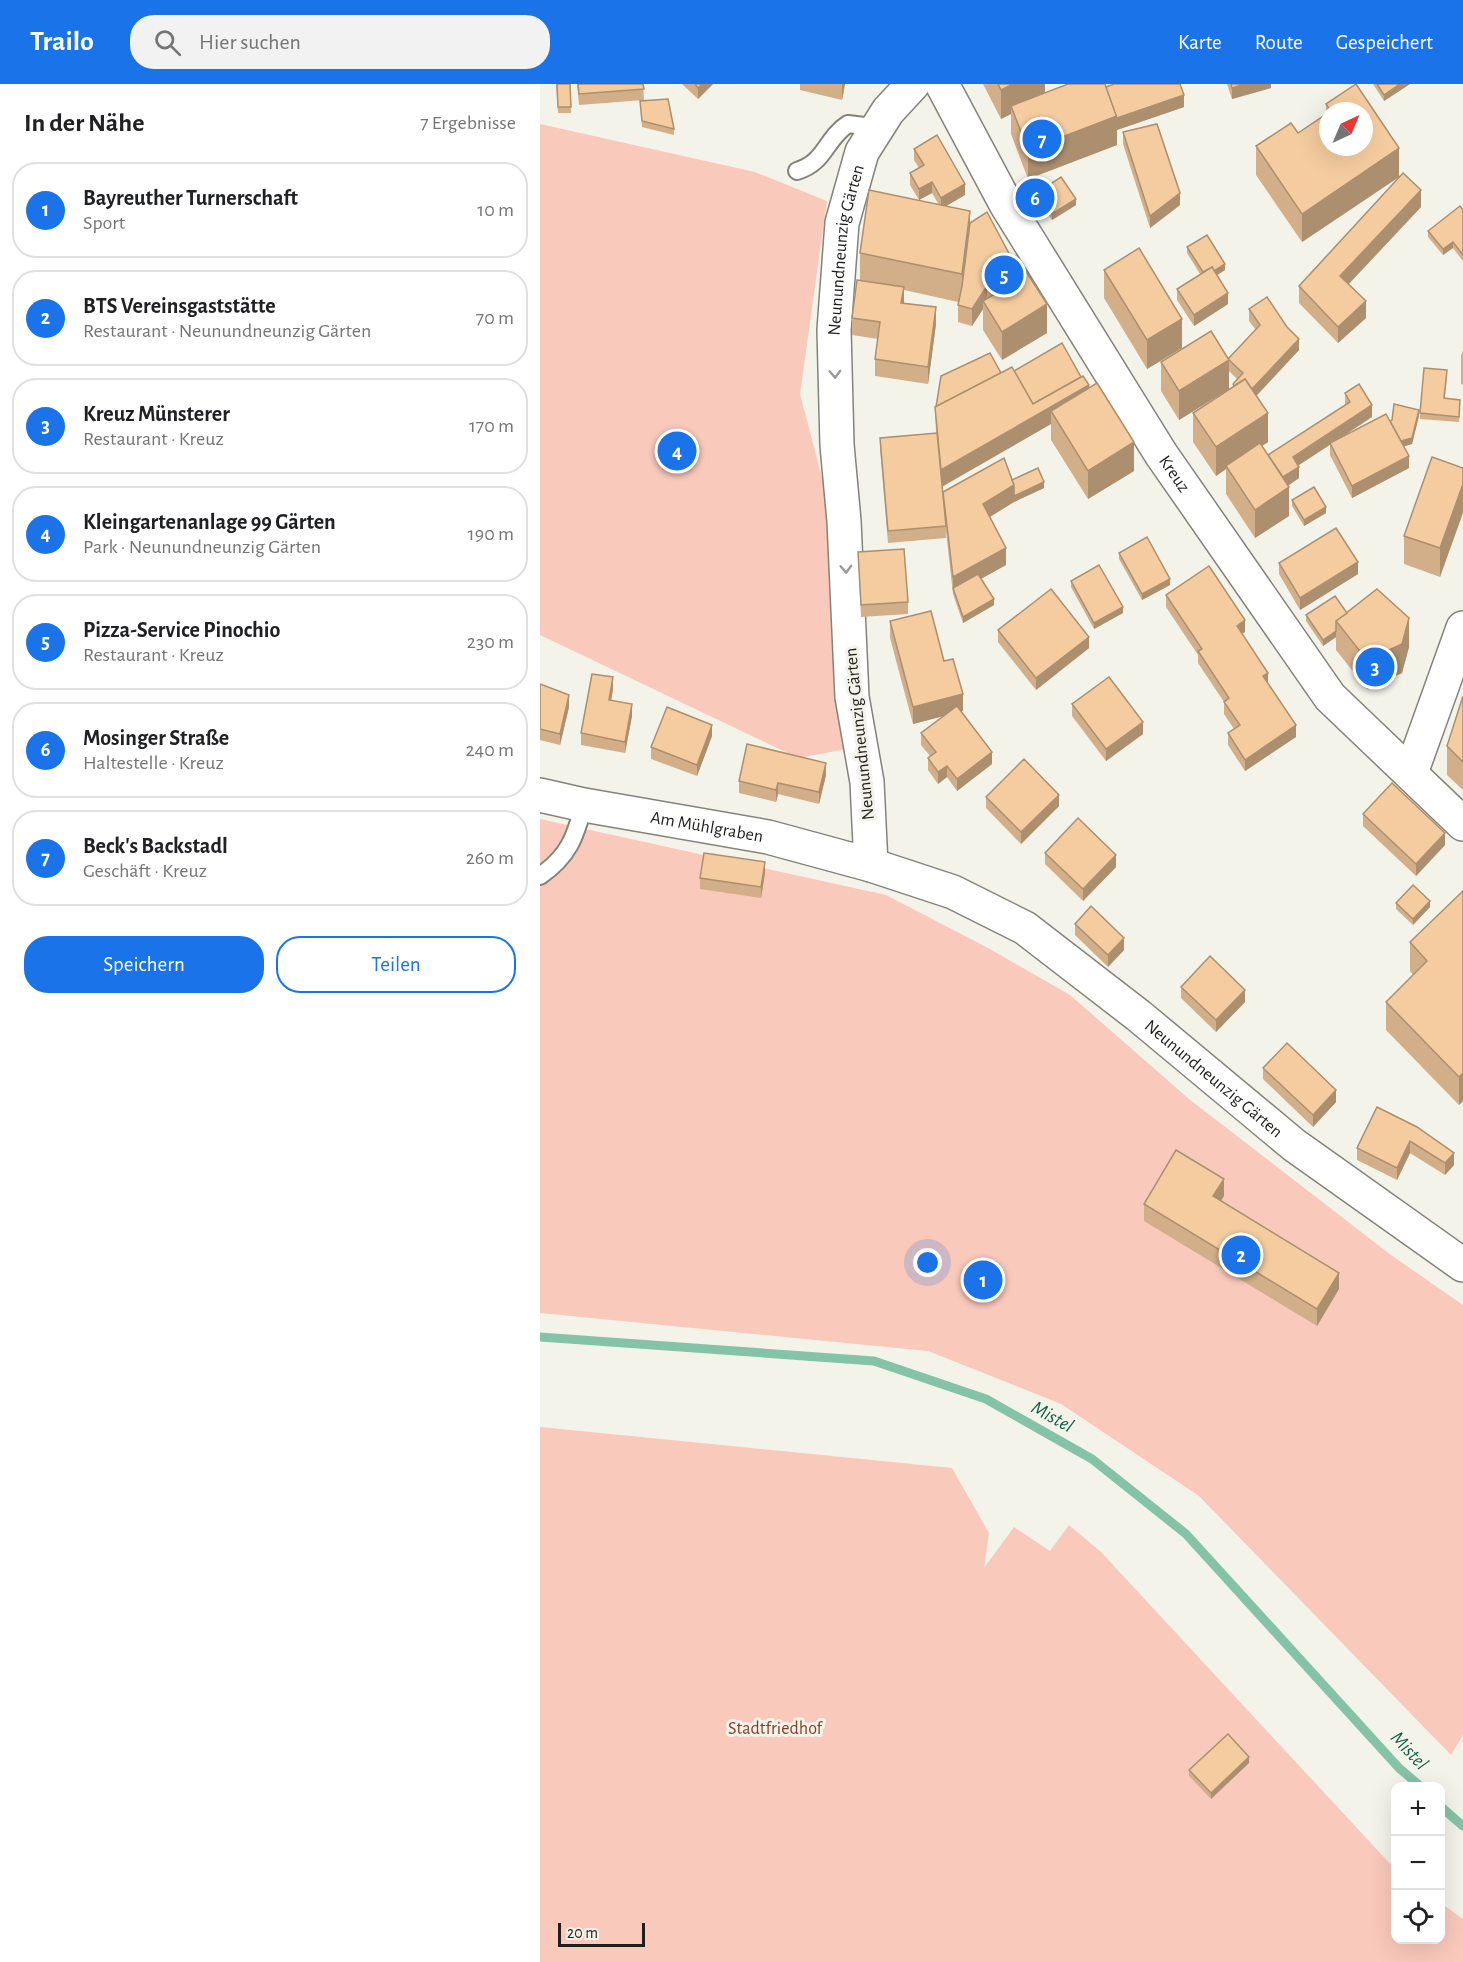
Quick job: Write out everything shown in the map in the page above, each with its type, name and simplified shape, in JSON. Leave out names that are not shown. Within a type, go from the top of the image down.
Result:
[{"type":"street","name":"Neunundneunzig Gärten","points":[[913,84],[888,111],[862,152],[842,223],[834,330],[837,445],[844,521],[852,697],[867,782],[871,865],[953,892],[1025,928],[1139,1016],[1294,1145],[1463,1264]]},
{"type":"street","name":"Kreuz","points":[[942,84],[1006,204],[1161,454],[1330,697],[1463,824]]},
{"type":"street","points":[[1411,773],[1463,628]]},
{"type":"street","name":"Am Mühlgraben","points":[[540,795],[584,805],[768,837],[871,865]]},
{"type":"lane","points":[[797,171],[817,161],[840,129],[848,124],[864,126],[873,132]]},
{"type":"lane","points":[[540,876],[567,851],[574,839],[584,805]]},
{"type":"green space","points":[[540,124],[755,172],[827,201],[800,394],[830,508],[831,632],[847,749],[798,758],[540,635]]},
{"type":"green space","points":[[540,819],[886,895],[988,948],[1070,995],[1189,1099],[1391,1255],[1463,1305],[1463,1735],[1451,1755],[1199,1496],[1061,1404],[928,1351],[540,1313]]},
{"type":"green space","name":"Stadtfriedhof","points":[[540,1427],[952,1468],[989,1533],[984,1568],[1014,1527],[1050,1551],[1069,1525],[1101,1552],[1391,1865],[1391,1944],[1445,1944],[1445,1906],[1463,1919],[1463,1962],[540,1962]]},
{"type":"building","points":[[557,84],[570,84],[571,107],[558,107]]},
{"type":"building","points":[[578,84],[643,84],[644,89],[579,94]]},
{"type":"building","points":[[998,84],[1013,84],[1001,90]]},
{"type":"building","points":[[1068,84],[1105,84],[1117,116],[1028,150],[1011,106]]},
{"type":"building","points":[[1114,84],[1180,84],[1184,95],[1117,118],[1106,87]]},
{"type":"building","points":[[1231,84],[1244,84],[1232,88]]},
{"type":"building","points":[[1356,84],[1368,102],[1329,102]]},
{"type":"building","points":[[1377,84],[1400,84],[1384,95]]},
{"type":"building","points":[[668,99],[674,129],[642,121],[640,101]]},
{"type":"building","points":[[1373,109],[1399,148],[1302,214],[1256,146],[1291,123],[1298,133],[1319,119],[1319,156],[1373,156]]},
{"type":"building","points":[[1157,124],[1180,193],[1150,216],[1123,132]]},
{"type":"building","points":[[937,135],[965,184],[941,198],[932,182],[919,189],[910,173],[924,165],[914,149]]},
{"type":"building","points":[[1403,173],[1421,190],[1340,276],[1366,301],[1338,327],[1299,286]]},
{"type":"building","points":[[1061,177],[1076,199],[1052,214],[1038,192]]},
{"type":"building","points":[[869,190],[970,211],[962,274],[860,253]]},
{"type":"building","points":[[1460,206],[1463,210],[1463,255],[1453,242],[1443,249],[1428,231]]},
{"type":"building","points":[[987,212],[1012,259],[987,274],[987,286],[972,309],[958,305],[970,223]]},
{"type":"building","points":[[1207,235],[1225,264],[1214,271],[1212,267],[1203,272],[1187,247]]},
{"type":"building","points":[[1139,248],[1182,319],[1147,340],[1104,270]]},
{"type":"building","points":[[1016,256],[1047,304],[1002,332],[983,301],[998,292],[987,274]]},
{"type":"building","points":[[1212,267],[1228,293],[1194,315],[1177,289]]},
{"type":"building","points":[[857,280],[904,287],[901,303],[936,307],[928,367],[875,359],[880,322],[852,318]]},
{"type":"building","points":[[1267,297],[1287,327],[1299,339],[1252,389],[1245,379],[1234,386],[1233,384],[1243,373],[1228,359],[1260,325],[1249,309]]},
{"type":"building","points":[[1211,331],[1229,360],[1179,391],[1161,362]]},
{"type":"building","points":[[1062,343],[1081,377],[1033,404],[1014,371]]},
{"type":"building","points":[[990,353],[1001,373],[936,407],[941,376]]},
{"type":"building","points":[[1012,367],[1033,404],[1083,376],[1089,385],[941,470],[935,407]]},
{"type":"building","points":[[1424,368],[1447,370],[1444,398],[1460,400],[1459,417],[1420,413]]},
{"type":"building","points":[[1245,379],[1268,413],[1216,447],[1193,413]]},
{"type":"building","points":[[1097,383],[1134,442],[1088,471],[1051,411]]},
{"type":"building","points":[[1359,384],[1372,405],[1293,457],[1299,467],[1283,477],[1268,455],[1350,402],[1345,393]]},
{"type":"building","points":[[1394,404],[1419,410],[1412,438],[1401,441],[1390,421]]},
{"type":"building","points":[[1386,414],[1409,456],[1352,486],[1330,443]]},
{"type":"building","points":[[937,433],[946,526],[888,531],[880,438]]},
{"type":"building","points":[[1260,443],[1289,487],[1255,510],[1226,466]]},
{"type":"building","points":[[1432,457],[1463,468],[1463,484],[1440,548],[1404,536]]},
{"type":"building","points":[[1004,458],[1014,485],[983,504],[1006,548],[953,577],[943,492]]},
{"type":"building","points":[[1038,468],[1044,482],[1014,496],[1012,480]]},
{"type":"building","points":[[1314,487],[1326,507],[1304,520],[1292,500]]},
{"type":"building","points":[[1336,528],[1358,562],[1300,598],[1279,563]]},
{"type":"building","points":[[1147,537],[1170,579],[1142,594],[1119,553]]},
{"type":"building","points":[[904,549],[908,602],[861,605],[858,552]]},
{"type":"building","points":[[1099,565],[1123,607],[1094,623],[1071,581]]},
{"type":"building","points":[[1209,566],[1245,620],[1237,626],[1268,673],[1263,676],[1296,725],[1245,760],[1228,733],[1240,725],[1224,702],[1229,698],[1198,651],[1202,649],[1166,595]]},
{"type":"building","points":[[978,574],[994,599],[963,617],[953,588]]},
{"type":"building","points":[[1051,589],[1089,637],[1036,678],[998,630]]},
{"type":"building","points":[[1377,589],[1409,618],[1402,644],[1367,660],[1336,621]]},
{"type":"building","points":[[1335,596],[1347,613],[1336,621],[1336,631],[1323,640],[1306,615]]},
{"type":"building","points":[[931,611],[944,661],[953,659],[963,694],[913,707],[890,621]]},
{"type":"building","points":[[592,674],[613,677],[609,700],[632,704],[625,742],[581,733]]},
{"type":"building","points":[[1109,677],[1143,722],[1106,749],[1072,704]]},
{"type":"building","points":[[540,684],[569,695],[560,734],[540,729]]},
{"type":"building","points":[[1463,696],[1463,762],[1447,746]]},
{"type":"building","points":[[957,706],[992,752],[957,779],[947,766],[938,772],[928,758],[936,752],[921,733]]},
{"type":"building","points":[[667,707],[712,725],[697,765],[651,747]]},
{"type":"building","points":[[747,744],[826,763],[819,792],[778,783],[776,790],[739,781]]},
{"type":"building","points":[[1024,759],[1059,795],[1021,832],[986,797]]},
{"type":"building","points":[[1392,783],[1445,833],[1416,864],[1363,814]]},
{"type":"building","points":[[1078,818],[1116,855],[1083,889],[1045,853]]},
{"type":"building","points":[[704,853],[765,862],[761,887],[700,878]]},
{"type":"building","points":[[1413,885],[1430,901],[1413,919],[1396,903]]},
{"type":"building","points":[[1463,891],[1463,1073],[1459,1077],[1386,1002],[1427,961],[1410,942]]},
{"type":"building","points":[[1091,906],[1124,938],[1108,955],[1075,924]]},
{"type":"building","points":[[1210,956],[1245,990],[1216,1020],[1181,987]]},
{"type":"building","points":[[1287,1043],[1336,1090],[1313,1115],[1263,1068]]},
{"type":"building","points":[[1377,1107],[1417,1127],[1454,1153],[1445,1163],[1410,1141],[1397,1168],[1357,1148]]},
{"type":"building","points":[[1176,1150],[1224,1179],[1213,1196],[1339,1273],[1317,1309],[1144,1204]]},
{"type":"building","points":[[1228,1734],[1249,1757],[1211,1793],[1189,1770]]},
{"type":"waterway","name":"Mistel","points":[[540,1337],[874,1361],[986,1399],[1092,1459],[1186,1534],[1399,1768],[1415,1782]]},
{"type":"waterway","name":"Mistel","points":[[1445,1810],[1463,1826]]},
{"type":"place","name":"Beck's Backstadl","points":[[1042,139]]},
{"type":"place","name":"Mosinger Straße","points":[[1035,198]]},
{"type":"place","name":"Pizza-Service Pinochio","points":[[1004,275]]},
{"type":"place","name":"Kleingartenanlage 99 Gärten","points":[[677,451]]},
{"type":"place","name":"Kreuz Münsterer","points":[[1375,667]]},
{"type":"place","name":"BTS Vereinsgaststätte","points":[[1241,1255]]},
{"type":"place","name":"Bayreuther Turnerschaft","points":[[983,1280]]}]
